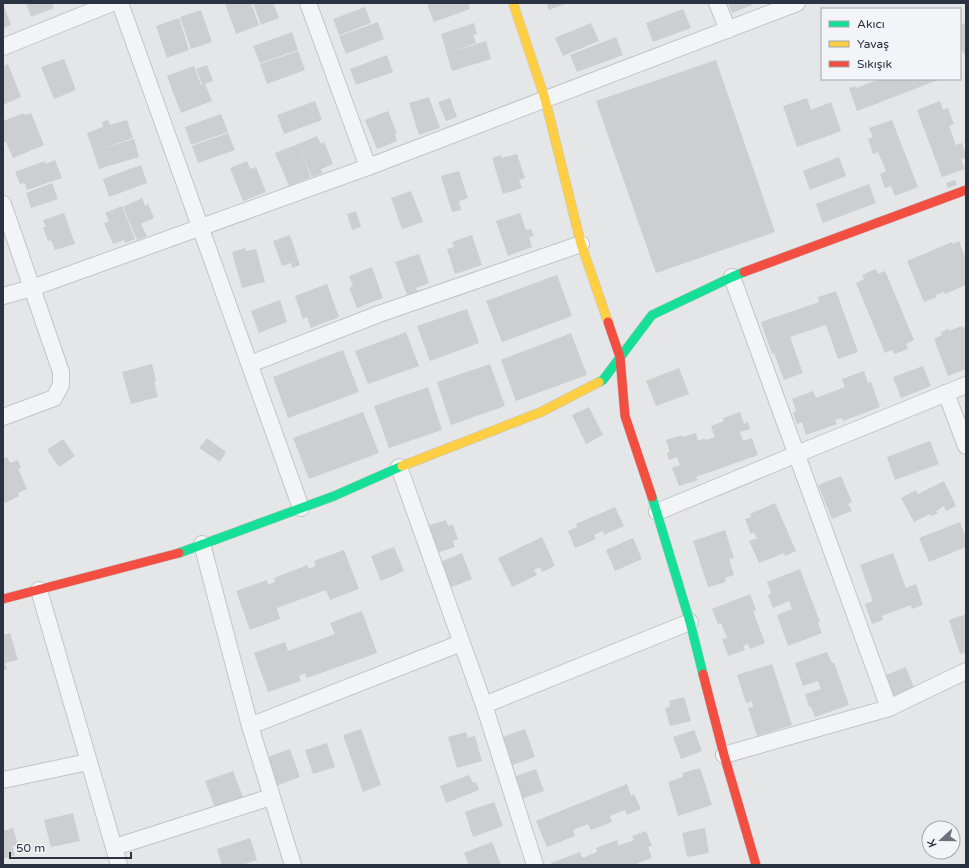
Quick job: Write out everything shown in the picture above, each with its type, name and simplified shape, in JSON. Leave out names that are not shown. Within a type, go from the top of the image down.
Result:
[{"type":"street","points":[[3,47],[112,3]]},
{"type":"street","points":[[120,3],[301,508]]},
{"type":"street","points":[[308,3],[368,167]]},
{"type":"street","points":[[513,3],[545,100],[581,244],[620,357],[625,416],[657,512],[690,622],[724,755],[756,865]]},
{"type":"street","points":[[717,3],[728,30]]},
{"type":"street","points":[[3,296],[32,288],[368,167],[798,3]]},
{"type":"street","points":[[3,598],[39,590],[178,553],[334,496],[399,467],[541,412],[603,380],[652,314],[732,277],[966,190]]},
{"type":"street","points":[[3,204],[8,233],[32,288],[61,372],[61,385],[54,398],[3,417]]},
{"type":"street","points":[[250,364],[379,314],[581,244]]},
{"type":"street","points":[[732,277],[889,708]]},
{"type":"street","points":[[657,512],[966,385]]},
{"type":"street","points":[[946,393],[966,446]]},
{"type":"street","points":[[399,467],[484,705],[535,865]]},
{"type":"street","points":[[202,544],[250,726],[293,865]]},
{"type":"street","points":[[39,590],[88,762],[115,846],[119,865]]},
{"type":"street","points":[[484,705],[690,622]]},
{"type":"street","points":[[250,726],[461,644]]},
{"type":"street","points":[[724,755],[889,708],[966,671]]},
{"type":"street","points":[[3,780],[88,762]]},
{"type":"street","points":[[115,846],[271,797]]},
{"type":"building","points":[[3,3],[11,25],[3,28]]},
{"type":"building","points":[[26,3],[52,3],[54,8],[31,17]]},
{"type":"building","points":[[225,3],[251,3],[259,25],[236,34]]},
{"type":"building","points":[[253,3],[273,3],[279,18],[261,25]]},
{"type":"building","points":[[433,3],[468,3],[470,9],[434,22],[427,5]]},
{"type":"building","points":[[546,3],[568,3],[549,10]]},
{"type":"building","points":[[728,3],[751,3],[752,5],[732,13]]},
{"type":"building","points":[[365,7],[371,23],[339,35],[333,19]]},
{"type":"building","points":[[683,9],[691,28],[653,42],[646,23]]},
{"type":"building","points":[[201,10],[212,42],[191,49],[180,17]]},
{"type":"building","points":[[179,18],[189,50],[167,58],[156,26]]},
{"type":"building","points":[[378,22],[384,39],[346,54],[339,36]]},
{"type":"building","points":[[966,22],[966,53],[964,54],[961,48],[961,25]]},
{"type":"building","points":[[474,23],[477,34],[473,35],[476,43],[452,52],[486,41],[491,59],[452,71],[441,34]]},
{"type":"building","points":[[591,23],[599,41],[563,56],[555,38]]},
{"type":"building","points":[[292,32],[298,50],[260,63],[253,46]]},
{"type":"building","points":[[616,37],[623,55],[577,72],[570,55]]},
{"type":"building","points":[[298,51],[305,70],[267,84],[260,64]]},
{"type":"building","points":[[387,55],[393,72],[356,85],[350,69]]},
{"type":"building","points":[[64,59],[76,90],[54,99],[41,67]]},
{"type":"building","points":[[716,60],[775,232],[656,273],[596,101]]},
{"type":"building","points":[[8,64],[21,97],[3,105],[3,66]]},
{"type":"building","points":[[207,65],[213,81],[205,84],[212,101],[181,113],[167,76],[194,66],[201,85],[202,84],[196,69]]},
{"type":"building","points":[[877,80],[938,80],[857,111],[849,88],[855,86],[856,88]]},
{"type":"building","points":[[429,97],[440,128],[419,135],[409,103]]},
{"type":"building","points":[[450,98],[457,117],[446,121],[438,102]]},
{"type":"building","points":[[807,98],[811,110],[831,102],[841,131],[797,147],[783,106]]},
{"type":"building","points":[[315,101],[322,120],[284,134],[277,115]]},
{"type":"building","points":[[940,101],[943,110],[948,108],[954,124],[949,126],[956,145],[962,143],[966,155],[966,158],[961,159],[965,169],[942,177],[917,110]]},
{"type":"building","points":[[388,111],[397,133],[395,134],[397,141],[377,149],[365,120]]},
{"type":"building","points":[[24,113],[25,115],[31,113],[44,145],[13,158],[6,142],[3,142],[3,121]]},
{"type":"building","points":[[221,114],[228,132],[191,145],[185,127]]},
{"type":"building","points":[[108,120],[110,125],[127,120],[133,138],[99,150],[134,139],[139,157],[99,169],[87,133],[103,127],[102,122]]},
{"type":"building","points":[[892,120],[918,187],[895,196],[891,186],[885,188],[880,174],[886,171],[878,152],[873,154],[868,139],[873,137],[869,128]]},
{"type":"building","points":[[228,133],[235,150],[198,163],[192,146]]},
{"type":"building","points":[[317,136],[321,144],[324,142],[333,164],[321,169],[322,173],[312,177],[298,144]]},
{"type":"building","points":[[298,144],[311,177],[289,186],[275,153]]},
{"type":"building","points":[[517,154],[525,178],[519,180],[522,188],[503,194],[492,158],[501,155],[502,158]]},
{"type":"building","points":[[839,157],[846,176],[810,190],[803,171]]},
{"type":"building","points":[[55,160],[62,178],[27,190],[25,183],[20,184],[15,172],[45,161],[45,164]]},
{"type":"building","points":[[247,161],[250,169],[256,167],[266,192],[243,201],[230,168]]},
{"type":"building","points":[[141,165],[147,183],[109,197],[103,179]]},
{"type":"building","points":[[459,171],[468,198],[459,201],[461,210],[452,212],[441,176]]},
{"type":"building","points":[[955,180],[957,185],[948,188],[946,183]]},
{"type":"building","points":[[52,183],[58,199],[31,208],[26,193]]},
{"type":"building","points":[[869,184],[876,203],[823,223],[816,204]]},
{"type":"building","points":[[411,191],[423,222],[402,229],[391,198]]},
{"type":"building","points":[[142,198],[145,206],[148,204],[154,218],[141,224],[147,236],[137,240],[123,207]]},
{"type":"building","points":[[122,206],[135,239],[125,243],[124,240],[113,244],[104,223],[109,221],[105,213]]},
{"type":"building","points":[[356,211],[361,227],[352,230],[347,214]]},
{"type":"building","points":[[64,213],[75,244],[55,250],[51,240],[48,241],[43,227],[46,227],[43,220]]},
{"type":"building","points":[[520,213],[526,230],[531,229],[534,236],[529,237],[532,247],[508,256],[496,221]]},
{"type":"building","points":[[290,235],[300,265],[292,268],[291,263],[282,266],[273,241]]},
{"type":"building","points":[[472,235],[482,265],[455,274],[447,249],[454,247],[452,242]]},
{"type":"building","points":[[959,241],[966,259],[966,285],[945,294],[944,292],[936,295],[937,297],[924,302],[907,261],[952,242],[953,244]]},
{"type":"building","points":[[245,248],[246,251],[256,249],[265,282],[242,288],[232,252]]},
{"type":"building","points":[[419,254],[429,283],[416,288],[418,292],[407,295],[395,262]]},
{"type":"building","points":[[372,267],[383,298],[357,308],[349,288],[353,286],[349,276]]},
{"type":"building","points":[[876,269],[878,274],[885,271],[914,340],[906,344],[908,349],[894,354],[892,350],[885,353],[856,283],[864,279],[862,275]]},
{"type":"building","points":[[557,275],[572,316],[502,342],[486,301]]},
{"type":"building","points":[[327,284],[339,317],[311,328],[307,317],[303,319],[295,296]]},
{"type":"building","points":[[836,291],[858,352],[838,359],[826,325],[790,337],[803,373],[784,380],[774,353],[772,354],[761,322],[819,302],[818,297]]},
{"type":"building","points":[[280,300],[287,322],[259,333],[251,311]]},
{"type":"building","points":[[467,309],[479,343],[430,361],[417,326]]},
{"type":"building","points":[[962,326],[963,328],[966,326],[966,369],[948,376],[934,339],[942,335],[941,332],[948,329],[949,331]]},
{"type":"building","points":[[406,332],[419,366],[368,384],[355,351]]},
{"type":"building","points":[[571,333],[587,375],[516,401],[501,360]]},
{"type":"building","points":[[343,350],[359,392],[288,418],[273,377]]},
{"type":"building","points":[[152,364],[156,381],[154,382],[158,397],[131,404],[122,372]]},
{"type":"building","points":[[490,364],[505,406],[451,425],[437,382]]},
{"type":"building","points":[[923,366],[931,386],[901,398],[893,377]]},
{"type":"building","points":[[679,368],[689,394],[656,406],[646,381]]},
{"type":"building","points":[[864,371],[868,383],[871,382],[880,407],[843,421],[842,418],[835,420],[837,424],[806,435],[802,422],[797,424],[793,413],[796,411],[792,399],[813,391],[816,398],[845,387],[842,379]]},
{"type":"building","points":[[428,387],[442,430],[389,448],[374,406]]},
{"type":"building","points":[[589,407],[603,435],[586,444],[572,415]]},
{"type":"building","points":[[363,412],[379,453],[309,479],[293,438]]},
{"type":"building","points":[[740,412],[744,424],[748,422],[750,429],[740,432],[743,441],[752,438],[758,455],[696,477],[698,480],[679,486],[672,468],[680,465],[677,457],[669,460],[667,453],[670,452],[666,440],[682,435],[683,437],[696,433],[698,441],[705,438],[705,440],[715,437],[711,426],[724,421],[723,418]]},
{"type":"building","points":[[207,438],[226,452],[220,462],[199,448]]},
{"type":"building","points":[[63,439],[75,456],[59,467],[47,450]]},
{"type":"building","points":[[930,441],[939,464],[895,480],[887,457]]},
{"type":"building","points":[[7,457],[10,463],[18,460],[21,468],[18,469],[27,489],[18,493],[19,496],[5,503],[3,500],[3,459]]},
{"type":"building","points":[[841,476],[852,502],[848,504],[852,511],[832,519],[818,485]]},
{"type":"building","points":[[944,481],[956,506],[946,511],[944,506],[936,511],[938,513],[932,516],[930,514],[914,522],[901,498],[916,490],[918,494]]},
{"type":"building","points":[[775,503],[796,551],[785,556],[784,553],[759,563],[749,541],[757,538],[754,532],[751,534],[745,519],[751,517],[750,514]]},
{"type":"building","points":[[615,507],[624,526],[604,535],[603,531],[594,535],[596,539],[575,548],[568,531],[577,527],[576,524]]},
{"type":"building","points":[[446,520],[448,526],[453,525],[458,539],[453,541],[455,547],[436,553],[427,526]]},
{"type":"building","points":[[960,522],[966,538],[966,547],[929,562],[919,538]]},
{"type":"building","points":[[725,530],[734,558],[729,559],[734,575],[725,578],[726,582],[708,587],[693,541]]},
{"type":"building","points":[[542,537],[555,566],[542,572],[540,567],[534,570],[537,575],[512,587],[498,558]]},
{"type":"building","points":[[633,538],[642,559],[615,571],[606,550]]},
{"type":"building","points":[[394,547],[404,571],[381,581],[371,556]]},
{"type":"building","points":[[344,550],[359,589],[330,600],[326,590],[277,608],[280,619],[250,630],[236,591],[267,580],[268,585],[275,582],[274,578],[307,565],[309,569],[316,566],[314,561]]},
{"type":"building","points":[[462,553],[472,579],[449,588],[438,563]]},
{"type":"building","points":[[893,553],[906,588],[916,584],[923,605],[912,609],[911,605],[882,616],[883,620],[872,624],[865,604],[873,601],[860,565]]},
{"type":"building","points":[[800,569],[820,622],[818,623],[822,633],[788,646],[777,615],[792,609],[789,601],[773,608],[768,595],[771,593],[767,582]]},
{"type":"building","points":[[750,594],[756,610],[753,611],[765,643],[750,649],[748,644],[743,646],[745,650],[728,656],[722,639],[727,638],[721,623],[718,624],[712,609]]},
{"type":"building","points":[[362,611],[377,653],[307,678],[305,673],[299,676],[301,681],[268,692],[254,653],[285,642],[288,651],[335,634],[330,623]]},
{"type":"building","points":[[966,614],[966,652],[960,654],[949,620]]},
{"type":"building","points":[[10,633],[18,660],[5,663],[7,669],[3,671],[3,635]]},
{"type":"building","points":[[827,652],[832,663],[834,662],[849,705],[815,717],[811,707],[809,707],[805,694],[821,689],[818,681],[803,686],[795,663]]},
{"type":"building","points":[[772,664],[792,725],[757,736],[748,708],[753,707],[752,701],[746,703],[737,675]]},
{"type":"building","points":[[906,667],[915,690],[894,698],[886,675]]},
{"type":"building","points":[[684,697],[691,721],[670,726],[665,708],[670,707],[669,701]]},
{"type":"building","points":[[361,729],[381,785],[363,792],[343,735]]},
{"type":"building","points":[[525,729],[535,757],[510,766],[500,738]]},
{"type":"building","points":[[694,730],[702,751],[681,759],[673,737]]},
{"type":"building","points":[[466,732],[468,738],[475,736],[482,761],[457,768],[448,737]]},
{"type":"building","points":[[327,743],[335,767],[313,774],[305,750]]},
{"type":"building","points":[[290,749],[300,777],[276,786],[265,758]]},
{"type":"building","points":[[700,768],[712,805],[678,816],[668,782],[683,777],[682,773]]},
{"type":"building","points":[[536,769],[544,791],[521,799],[514,777]]},
{"type":"building","points":[[233,771],[244,800],[216,811],[205,781]]},
{"type":"building","points":[[469,775],[473,783],[476,782],[479,790],[446,803],[440,786]]},
{"type":"building","points":[[627,784],[631,796],[634,794],[641,809],[627,815],[625,810],[610,816],[612,822],[591,830],[588,824],[573,830],[575,836],[547,847],[536,821]]},
{"type":"building","points":[[494,802],[503,826],[473,837],[465,812]]},
{"type":"building","points":[[73,813],[80,841],[51,847],[44,820]]},
{"type":"building","points":[[13,828],[18,845],[12,846],[15,855],[3,859],[3,831]]},
{"type":"building","points":[[705,828],[709,853],[687,857],[682,833]]},
{"type":"building","points":[[646,831],[652,846],[648,847],[652,858],[633,865],[551,865],[551,863],[580,852],[582,858],[597,852],[596,848],[617,840],[618,846],[634,840],[632,836]]},
{"type":"building","points":[[250,838],[257,860],[242,865],[222,865],[217,849]]},
{"type":"building","points":[[492,842],[501,865],[469,865],[464,853]]},
{"type":"traffic: fast","points":[[599,382],[603,380],[652,315],[744,272]]},
{"type":"traffic: fast","points":[[179,553],[334,496],[402,466]]},
{"type":"traffic: fast","points":[[652,497],[690,622],[703,674]]},
{"type":"traffic: slow","points":[[513,3],[545,99],[581,244],[608,322]]},
{"type":"traffic: slow","points":[[402,466],[541,412],[599,382]]},
{"type":"traffic: jam","points":[[744,272],[966,190]]},
{"type":"traffic: jam","points":[[608,322],[620,357],[625,416],[652,497]]},
{"type":"traffic: jam","points":[[3,599],[179,553]]},
{"type":"traffic: jam","points":[[703,674],[724,755],[756,865]]}]
